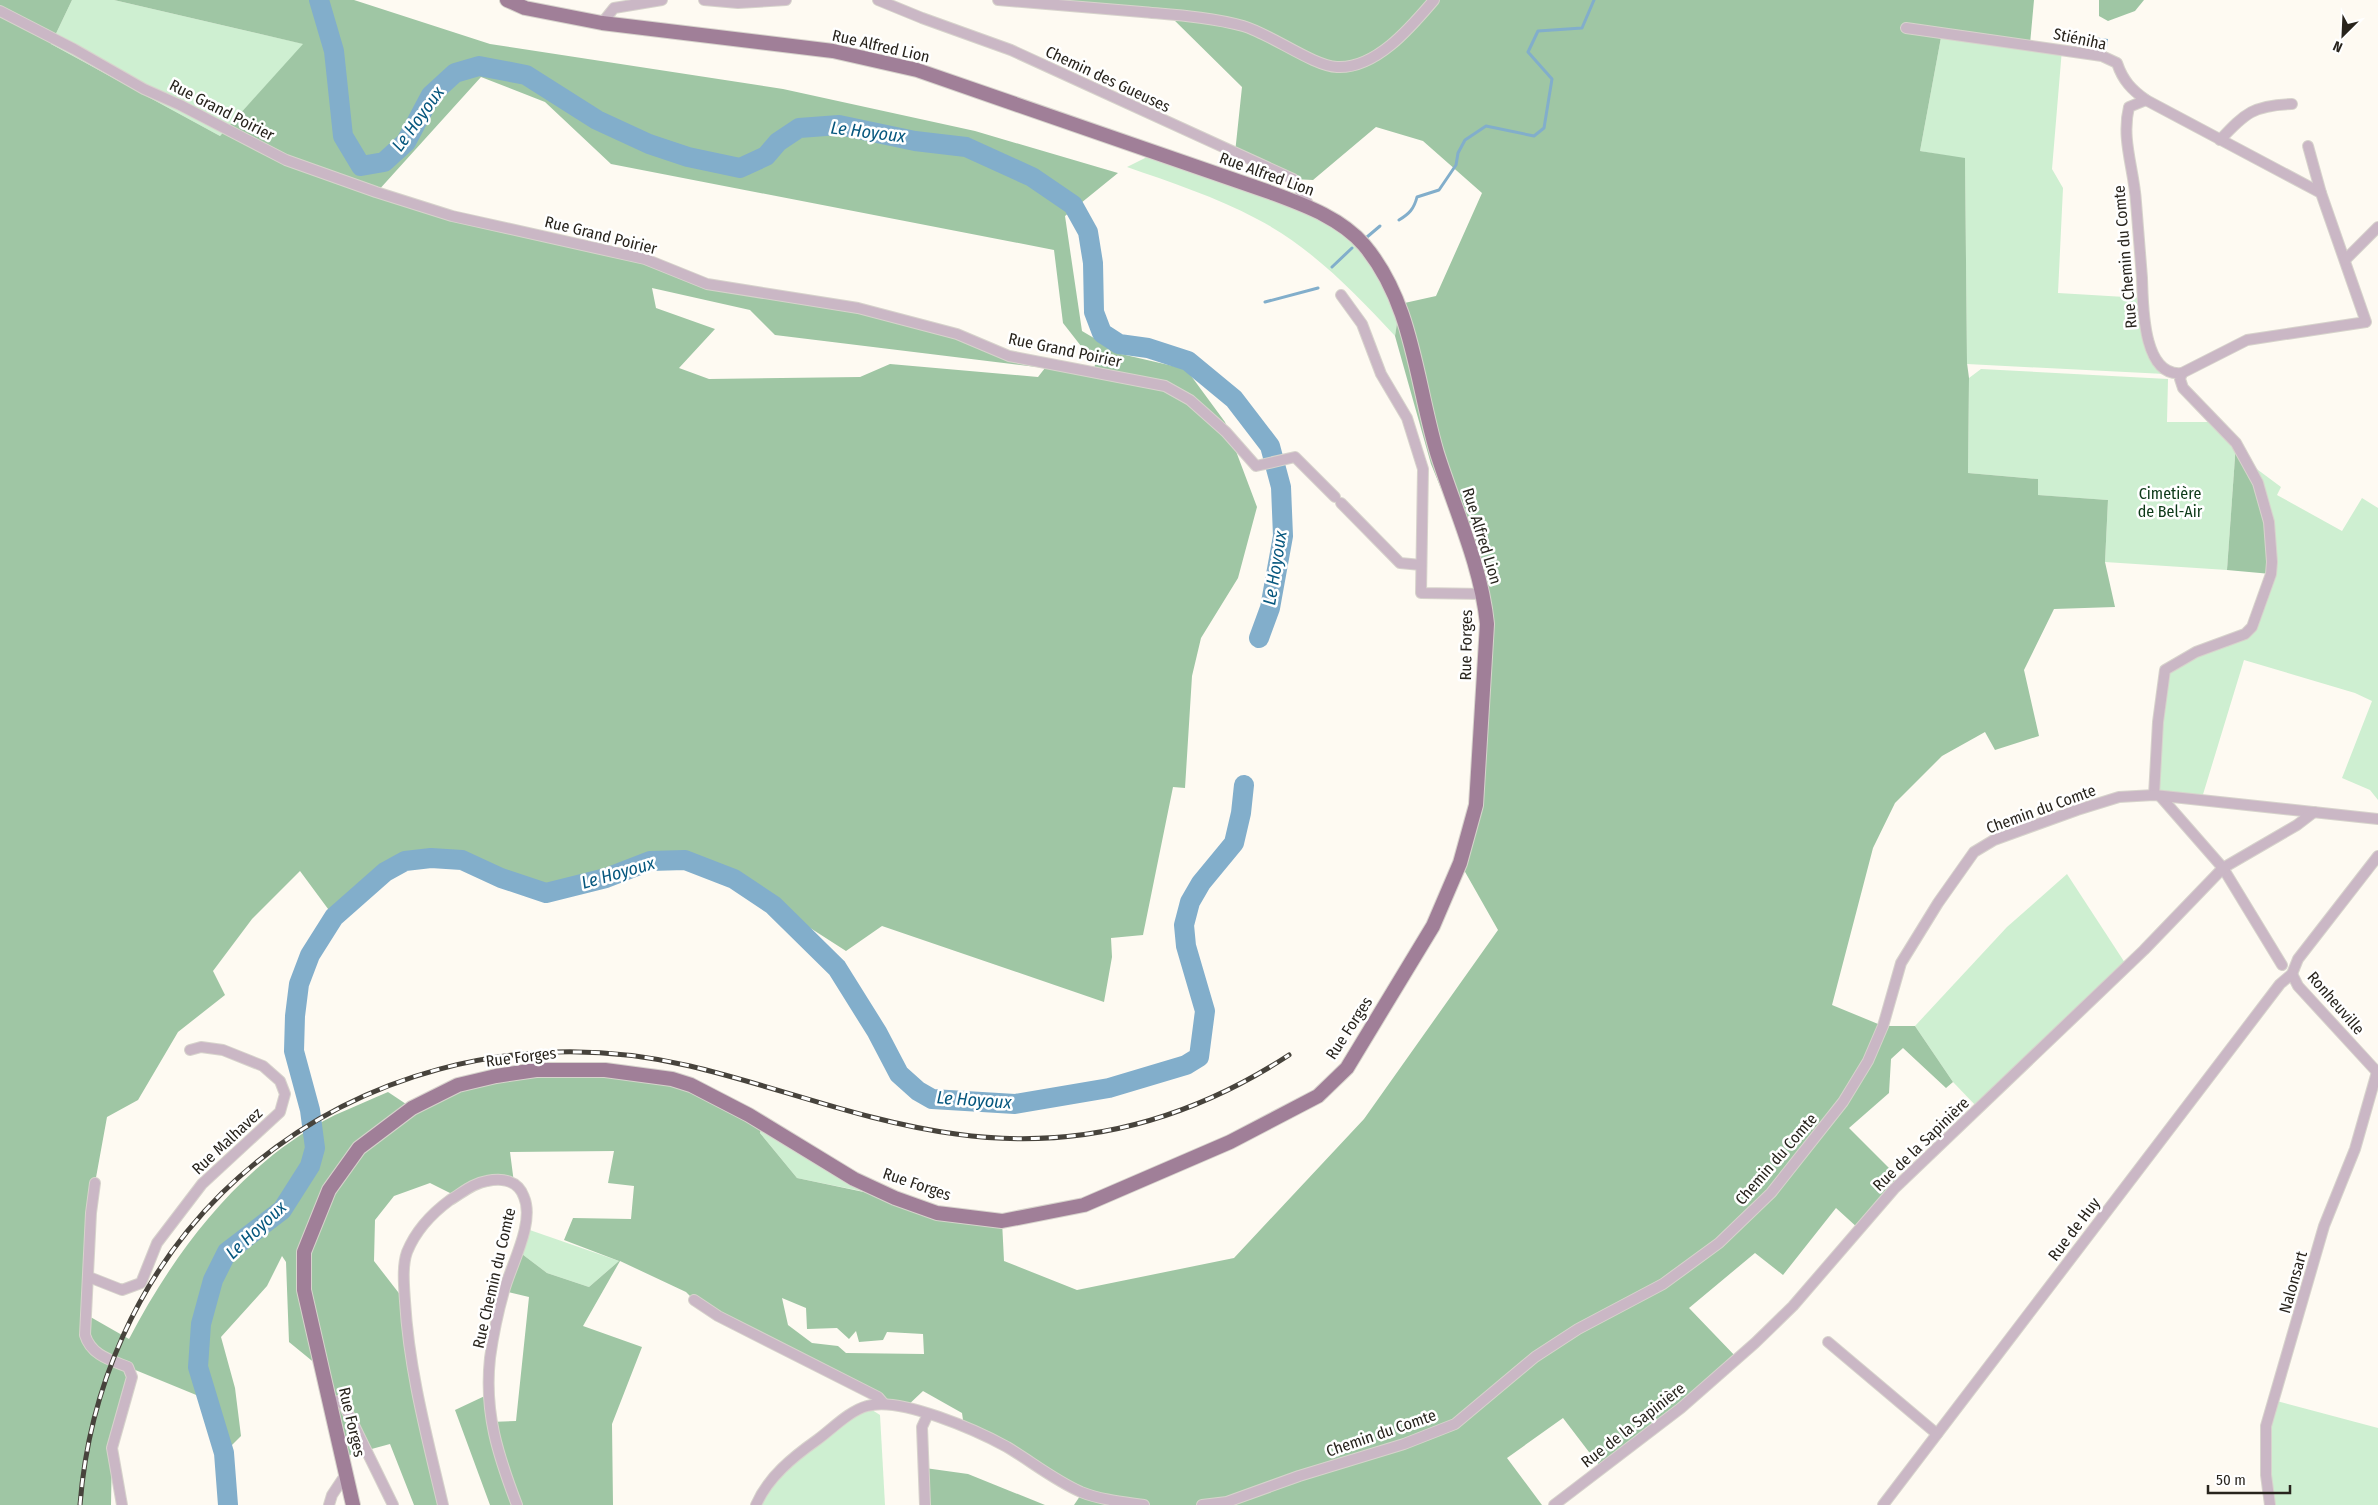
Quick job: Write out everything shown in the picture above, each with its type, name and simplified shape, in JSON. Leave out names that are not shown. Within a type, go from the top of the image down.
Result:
[{"type":"main road","name":"Rue Alfred Lion","points":[[507,0],[525,8],[602,23],[833,51],[916,70],[1310,207],[1345,229],[1363,244],[1388,278],[1400,304],[1437,453],[1484,594]]},
{"type":"main road","name":"Rue Forges","points":[[353,1505],[304,1290],[304,1252],[329,1190],[359,1148],[412,1108],[458,1085],[496,1076],[536,1070],[570,1068],[605,1070],[672,1079],[711,1094],[854,1179],[896,1198],[937,1213],[1002,1221],[1084,1206],[1230,1142],[1318,1096],[1347,1068],[1433,926],[1460,864],[1476,805],[1487,624],[1484,594]]},
{"type":"street","points":[[602,23],[614,8],[662,0]]},
{"type":"street","points":[[704,0],[738,3],[786,0]]},
{"type":"street","name":"Chemin des Gueuses","points":[[878,0],[1011,50],[1293,179],[1310,207]]},
{"type":"street","points":[[998,0],[1193,17],[1243,26],[1274,38],[1314,60],[1337,67],[1363,62],[1389,46],[1434,0]]},
{"type":"street","name":"Rue Grand Poirier","points":[[0,11],[74,48],[144,89],[180,105],[286,160],[405,201],[452,216],[645,259],[707,284],[876,312],[957,334],[1009,356],[1165,386],[1190,400],[1226,432],[1256,466],[1295,457],[1400,563],[1421,565]]},
{"type":"street","name":"Stiéniha","points":[[1906,28],[2102,56],[2117,63],[2121,75],[2130,88],[2146,100],[2321,193]]},
{"type":"street","name":"Rue Chemin du Comte","points":[[2146,100],[2129,107],[2125,132],[2136,199],[2143,319],[2158,362],[2173,374],[2182,373]]},
{"type":"street","points":[[2220,140],[2239,120],[2256,108],[2269,104],[2292,104]]},
{"type":"street","points":[[2308,146],[2321,193],[2366,322]]},
{"type":"street","points":[[2345,260],[2378,227]]},
{"type":"street","name":"Rue Alfred Lion","points":[[1341,295],[1362,324],[1381,374],[1407,418],[1423,469],[1421,593],[1484,594]]},
{"type":"street","points":[[2282,965],[2223,868],[2157,795],[2158,722],[2165,670],[2196,652],[2245,634],[2252,627],[2259,610],[2271,568],[2269,522],[2258,483],[2236,443],[2183,388],[2180,379],[2182,373],[2247,340],[2366,322],[2378,323]]},
{"type":"street","name":"Chemin du Comte","points":[[1202,1505],[1227,1502],[1299,1476],[1404,1444],[1455,1424],[1535,1357],[1578,1329],[1663,1284],[1719,1243],[1771,1192],[1843,1102],[1868,1061],[1883,1026],[1902,963],[1938,903],[1974,852],[1994,840],[2068,813],[2120,797],[2157,795],[2378,819]]},
{"type":"street","name":"Rue de la Sapinière","points":[[1554,1505],[1681,1408],[1756,1343],[1793,1306],[1894,1189],[2144,950],[2223,868],[2297,825],[2314,812]]},
{"type":"street","name":"Rue de Huy","points":[[1883,1505],[2274,992],[2292,974],[2298,960],[2378,856]]},
{"type":"street","name":"Ronheuville","points":[[2292,974],[2298,986],[2377,1072]]},
{"type":"street","name":"Rue Malhavez","points":[[90,1277],[122,1290],[141,1283],[158,1244],[202,1184],[280,1112],[285,1094],[280,1081],[264,1066],[223,1050],[201,1047],[190,1050]]},
{"type":"street","name":"Nalonsart","points":[[2270,1505],[2266,1475],[2266,1426],[2324,1226],[2355,1149],[2377,1072]]},
{"type":"street","name":"Rue Chemin du Comte","points":[[443,1505],[420,1410],[406,1320],[404,1289],[407,1253],[420,1228],[438,1209],[481,1182],[503,1179],[521,1189],[525,1199],[527,1214],[518,1252],[504,1291],[490,1358],[490,1422],[517,1505]]},
{"type":"street","points":[[95,1183],[91,1213],[90,1277],[85,1335],[88,1346],[100,1356],[128,1366],[132,1377],[112,1448],[122,1505]]},
{"type":"street","points":[[694,1300],[718,1316],[878,1397],[884,1404]]},
{"type":"street","points":[[1828,1342],[1937,1434]]},
{"type":"street","points":[[330,1402],[340,1401],[345,1407],[393,1505]]},
{"type":"street","points":[[756,1505],[775,1475],[804,1449],[866,1406],[884,1404],[928,1414],[1007,1448],[1043,1472],[1083,1492],[1114,1501],[1144,1505]]},
{"type":"street","points":[[925,1505],[922,1427],[928,1414]]},
{"type":"street","points":[[330,1505],[332,1495],[346,1474]]},
{"type":"green space","points":[[0,0],[72,0],[51,44],[220,136],[303,44],[114,0],[354,0],[490,44],[783,89],[975,131],[1118,173],[1065,216],[1082,331],[1121,354],[1186,369],[1225,422],[1257,507],[1238,578],[1201,638],[1192,676],[1185,788],[1173,787],[1143,935],[1111,938],[1112,957],[1104,1002],[882,926],[846,951],[734,879],[685,860],[650,861],[606,878],[546,893],[501,878],[462,860],[431,858],[406,861],[384,872],[334,917],[300,871],[252,919],[213,971],[225,995],[178,1032],[138,1100],[107,1117],[95,1183],[87,1315],[129,1339],[168,1273],[190,1241],[215,1211],[241,1183],[270,1157],[301,1134],[335,1115],[388,1092],[412,1108],[458,1085],[536,1070],[672,1079],[762,1123],[760,1133],[797,1178],[1002,1221],[1004,1261],[1077,1290],[1234,1258],[1364,1119],[1498,930],[1460,863],[1476,805],[1484,594],[1431,464],[1395,336],[1400,304],[1436,296],[1482,193],[1423,141],[1376,127],[1313,180],[1293,179],[1235,153],[1242,87],[1169,15],[998,0],[2034,0],[2030,44],[1942,32],[1920,151],[1965,158],[1967,363],[1969,378],[1968,473],[2038,479],[2038,495],[2108,500],[2105,562],[2115,607],[2054,609],[2024,670],[2039,736],[1995,750],[1985,732],[1942,756],[1895,803],[1873,848],[1832,1005],[1883,1026],[1915,1026],[1953,1082],[1946,1088],[1903,1048],[1891,1059],[1889,1093],[1849,1128],[1902,1181],[1859,1229],[1836,1208],[1783,1275],[1755,1253],[1689,1308],[1738,1359],[1602,1469],[1563,1418],[1507,1458],[1542,1505],[1074,1505],[1082,1493],[964,1427],[962,1413],[923,1391],[905,1408],[884,1404],[694,1300],[686,1292],[620,1261],[583,1326],[642,1347],[612,1424],[613,1505],[490,1505],[455,1410],[489,1394],[490,1422],[516,1421],[529,1297],[504,1291],[518,1251],[547,1273],[589,1287],[619,1261],[564,1240],[573,1218],[631,1219],[634,1186],[608,1183],[614,1151],[510,1152],[514,1183],[503,1179],[456,1196],[430,1183],[394,1196],[375,1220],[374,1261],[405,1301],[443,1505],[414,1505],[390,1444],[342,1457],[322,1369],[289,1342],[286,1262],[282,1256],[267,1286],[221,1337],[235,1388],[241,1436],[224,1453],[206,1399],[128,1367],[132,1377],[112,1448],[111,1505],[0,1505]],"holes":[[[481,77],[545,102],[611,164],[1054,250],[1063,323],[1095,364],[1094,372],[1009,356],[911,320],[707,284],[645,259],[452,216],[377,192]],[[652,288],[750,310],[775,335],[1045,368],[1038,377],[890,364],[860,377],[709,379],[679,368],[715,329],[656,308]],[[782,1298],[806,1308],[807,1329],[837,1328],[849,1339],[856,1331],[859,1342],[883,1340],[887,1332],[923,1334],[924,1354],[846,1353],[838,1346],[812,1343],[788,1325]]]},
{"type":"green space","points":[[72,0],[114,0],[304,44],[220,136],[51,44]]},
{"type":"green space","points":[[2099,0],[2144,0],[2135,11],[2108,21],[2099,16]]},
{"type":"green space","points":[[1942,32],[2062,49],[2052,169],[2063,188],[2058,293],[2142,298],[2143,319],[2165,374],[1967,364],[1965,159],[1920,151]]},
{"type":"green space","points":[[1155,153],[1345,229],[1400,304],[1395,336],[1331,272],[1277,230],[1209,197],[1127,167]]},
{"type":"green space","name":"Cimetière de Bel-Air","points":[[1981,369],[2168,379],[2167,422],[2217,422],[2236,443],[2227,570],[2105,562],[2108,500],[2037,495],[2038,479],[1968,473],[1969,378]]},
{"type":"green space","points":[[2236,443],[2269,522],[2271,574],[2227,570]]},
{"type":"green space","points":[[2246,461],[2281,487],[2277,495],[2342,531],[2362,498],[2378,508],[2378,800],[2370,790],[2342,778],[2372,701],[2355,693],[2244,660],[2201,801],[2154,795],[2165,670],[2245,634],[2267,582]]},
{"type":"green space","points":[[2067,874],[2127,966],[1978,1108],[1953,1082],[1915,1026],[2007,927]]},
{"type":"green space","points":[[762,1123],[895,1198],[797,1178],[760,1133]]},
{"type":"green space","points":[[524,1228],[619,1261],[589,1287],[547,1273],[518,1251]]},
{"type":"green space","points":[[2273,1400],[2378,1428],[2378,1505],[2270,1505],[2266,1475]]},
{"type":"green space","points":[[866,1406],[880,1415],[885,1505],[756,1505],[775,1475]]},
{"type":"green space","points":[[925,1468],[968,1474],[1045,1505],[925,1505]]},
{"type":"water","points":[[2093,37],[2108,39],[2107,47],[2092,44]]},
{"type":"waterway","name":"Le Hoyoux","points":[[319,0],[334,51],[343,136],[361,166],[384,162],[406,142],[431,95],[455,73],[479,66],[526,75],[597,120],[649,144],[688,157],[740,168],[766,156],[778,142],[799,128],[839,125],[915,141],[966,147],[1032,177],[1073,205],[1088,232],[1093,263],[1094,312],[1102,333],[1119,344],[1148,348],[1188,361],[1234,399],[1270,446],[1281,487],[1283,536],[1270,608],[1259,638]]},
{"type":"waterway","points":[[1399,220],[1411,211],[1417,197],[1439,190],[1456,165],[1458,153],[1465,140],[1486,126],[1534,136],[1544,128],[1552,79],[1528,52],[1538,31],[1582,28],[1594,0]]},
{"type":"waterway","points":[[1367,237],[1380,226]]},
{"type":"waterway","points":[[1332,267],[1352,248]]},
{"type":"waterway","points":[[1265,302],[1318,288]]},
{"type":"waterway","name":"Le Hoyoux","points":[[228,1505],[224,1453],[198,1367],[201,1324],[213,1280],[227,1252],[282,1210],[310,1166],[315,1148],[310,1110],[294,1051],[295,1016],[299,984],[310,955],[334,917],[385,872],[405,861],[431,858],[462,860],[501,878],[546,893],[606,878],[650,861],[685,860],[734,879],[773,905],[837,968],[877,1032],[899,1074],[918,1091],[932,1099],[1015,1104],[1109,1088],[1186,1065],[1199,1057],[1205,1011],[1186,946],[1184,925],[1190,902],[1201,883],[1234,843],[1241,813],[1244,785]]},
{"type":"railway","points":[[80,1505],[85,1461],[94,1419],[107,1377],[123,1336],[143,1297],[166,1260],[192,1225],[222,1193],[271,1151],[324,1116],[380,1089],[440,1069],[501,1057],[563,1052],[627,1055],[723,1074],[855,1113],[922,1128],[956,1134],[1001,1138],[1045,1138],[1088,1134],[1130,1126],[1171,1113],[1211,1098],[1251,1078],[1289,1055]]}]
